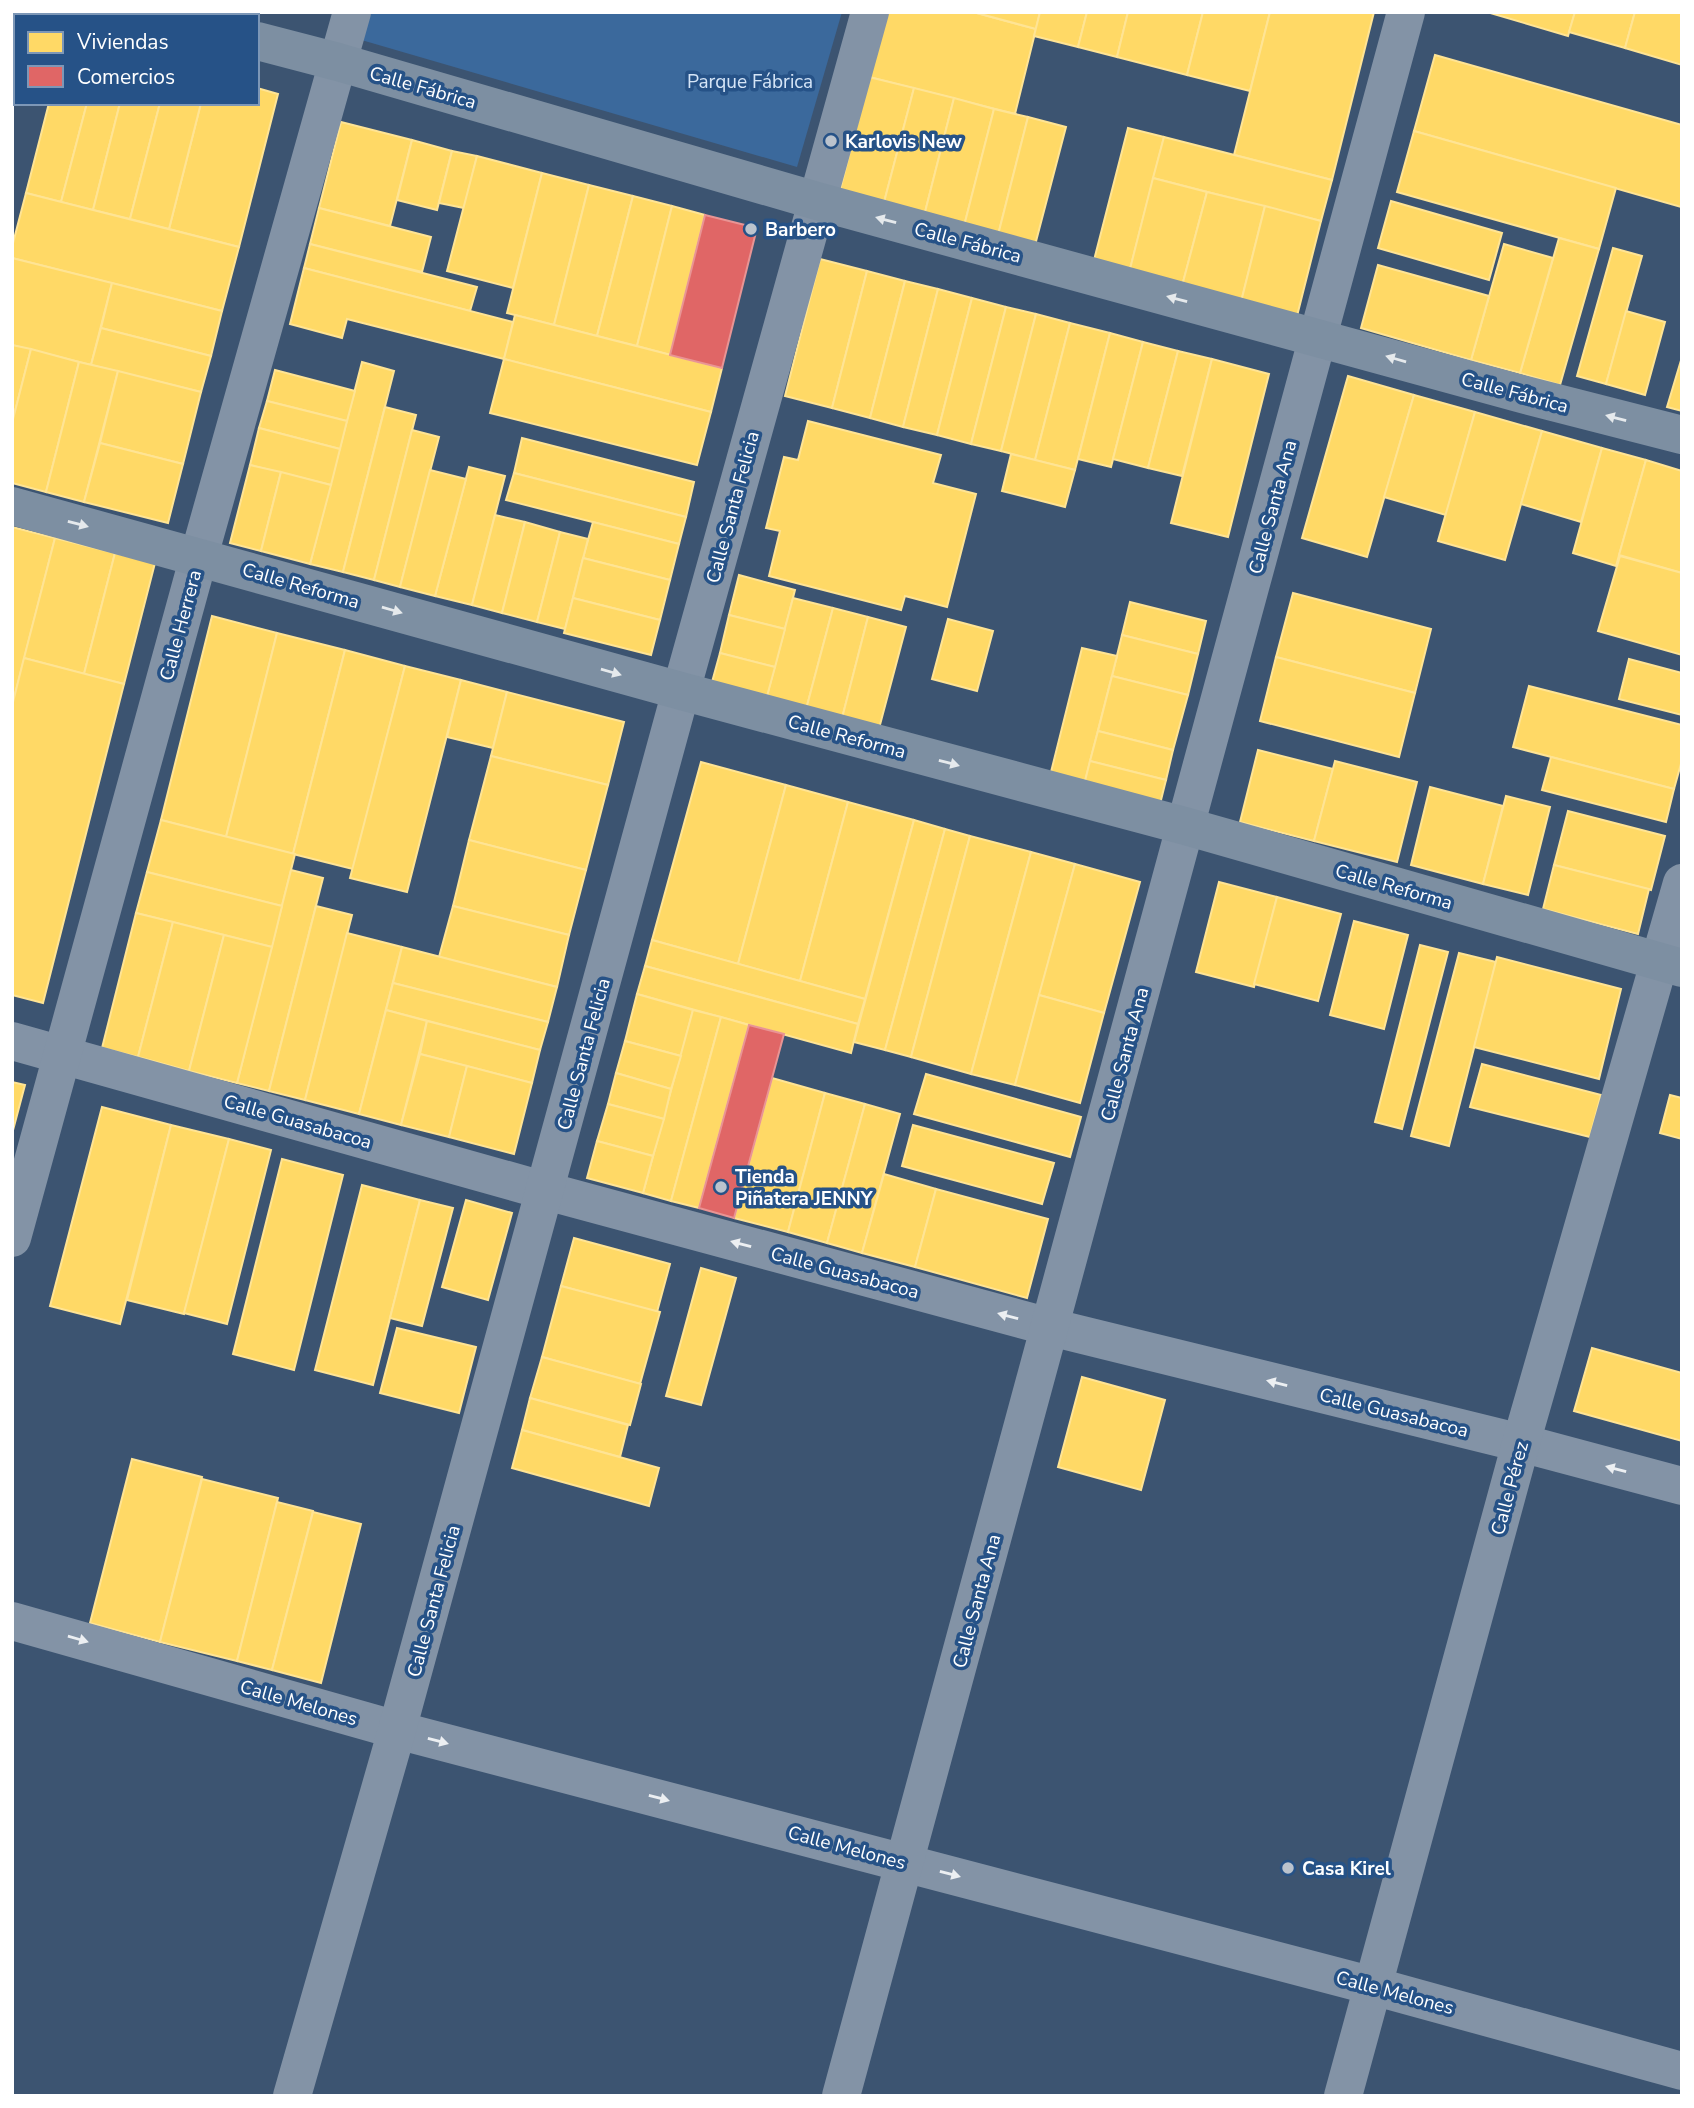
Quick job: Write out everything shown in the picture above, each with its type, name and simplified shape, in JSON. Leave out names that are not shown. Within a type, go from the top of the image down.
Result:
[{"type":"street","name":"Calle Herrera","points":[[12,1238],[352,12]]},
{"type":"street","name":"Calle Santa Felicia","points":[[292,2096],[397,1730],[870,12]]},
{"type":"street","name":"Calle Santa Ana","points":[[841,2096],[1406,12]]},
{"type":"street","name":"Calle Fábrica","points":[[259,42],[817,201],[1518,393],[1682,435]]},
{"type":"street","name":"Calle Reforma","points":[[12,506],[681,691],[1185,826],[1671,965]]},
{"type":"street","name":"Calle Pérez","points":[[1343,2096],[1521,1443],[1671,965],[1682,883]]},
{"type":"street","name":"Calle Guasabacoa","points":[[12,1041],[546,1191],[1050,1327],[1521,1443],[1682,1486]]},
{"type":"street","name":"Calle Melones","points":[[12,1621],[397,1730],[1373,1986],[1682,2071]]},
{"type":"green space","name":"Parque Fábrica","points":[[365,12],[842,12],[797,167],[358,39]]},
{"type":"building: Viviendas","points":[[886,12],[973,12],[1036,29],[1015,114],[869,77]]},
{"type":"building: Viviendas","points":[[973,12],[1040,12],[1036,29]]},
{"type":"building: Viviendas","points":[[1040,12],[1087,12],[1078,47],[1034,36]]},
{"type":"building: Viviendas","points":[[1087,12],[1128,12],[1117,57],[1078,47]]},
{"type":"building: Viviendas","points":[[1128,12],[1203,12],[1187,75],[1117,57]]},
{"type":"building: Viviendas","points":[[1203,12],[1270,12],[1250,91],[1187,75]]},
{"type":"building: Viviendas","points":[[1270,12],[1374,12],[1332,180],[1234,155]]},
{"type":"building: Viviendas","points":[[1487,12],[1575,12],[1568,36]]},
{"type":"building: Viviendas","points":[[1575,12],[1635,12],[1625,48],[1569,32]]},
{"type":"building: Viviendas","points":[[1635,12],[1682,12],[1682,65],[1625,48]]},
{"type":"building: Viviendas","points":[[1435,55],[1682,125],[1681,207],[1414,131]]},
{"type":"building: Viviendas","points":[[869,77],[914,88],[882,210],[838,198]]},
{"type":"building: Viviendas","points":[[914,88],[954,98],[923,220],[882,210]]},
{"type":"building: Viviendas","points":[[259,89],[278,94],[239,247],[169,229],[200,105],[259,105]]},
{"type":"building: Viviendas","points":[[954,98],[994,109],[963,230],[923,220]]},
{"type":"building: Viviendas","points":[[48,105],[86,105],[61,202],[26,193]]},
{"type":"building: Viviendas","points":[[86,105],[119,105],[93,210],[61,202]]},
{"type":"building: Viviendas","points":[[119,105],[159,105],[130,219],[93,210]]},
{"type":"building: Viviendas","points":[[159,105],[200,105],[169,229],[130,219]]},
{"type":"building: Viviendas","points":[[994,109],[1028,117],[997,239],[963,230]]},
{"type":"building: Viviendas","points":[[1028,117],[1066,127],[1034,249],[997,239]]},
{"type":"building: Viviendas","points":[[341,122],[412,140],[390,226],[319,208]]},
{"type":"building: Viviendas","points":[[1128,128],[1164,137],[1129,273],[1093,264]]},
{"type":"building: Viviendas","points":[[1414,131],[1616,188],[1599,249],[1397,192]]},
{"type":"building: Viviendas","points":[[1164,137],[1332,180],[1321,221],[1153,178]]},
{"type":"building: Viviendas","points":[[412,140],[452,151],[437,210],[397,200]]},
{"type":"building: Viviendas","points":[[452,151],[477,156],[464,208],[439,203]]},
{"type":"building: Viviendas","points":[[477,156],[542,173],[513,288],[447,271]]},
{"type":"building: Viviendas","points":[[542,173],[589,185],[554,325],[507,313]]},
{"type":"building: Viviendas","points":[[1153,178],[1207,192],[1182,286],[1129,273]]},
{"type":"building: Viviendas","points":[[589,185],[633,196],[597,336],[554,325]]},
{"type":"building: Viviendas","points":[[1207,192],[1265,206],[1241,302],[1182,286]]},
{"type":"building: Viviendas","points":[[26,193],[239,247],[222,311],[12,258],[12,247]]},
{"type":"building: Viviendas","points":[[633,196],[672,206],[637,346],[597,336]]},
{"type":"building: Viviendas","points":[[1391,201],[1502,233],[1489,280],[1378,248]]},
{"type":"building: Viviendas","points":[[672,206],[705,215],[670,355],[637,346]]},
{"type":"building: Viviendas","points":[[1265,206],[1321,221],[1297,316],[1241,302]]},
{"type":"building: Viviendas","points":[[319,208],[431,237],[422,272],[310,244]]},
{"type":"building: Viviendas","points":[[1559,238],[1599,249],[1560,385],[1520,373]]},
{"type":"building: Viviendas","points":[[310,244],[477,287],[470,311],[304,268]]},
{"type":"building: Viviendas","points":[[1504,244],[1553,258],[1520,373],[1471,360]]},
{"type":"building: Viviendas","points":[[1613,248],[1642,256],[1606,384],[1577,376]]},
{"type":"building: Viviendas","points":[[12,258],[112,283],[91,365],[12,345]]},
{"type":"building: Viviendas","points":[[820,259],[867,271],[832,408],[785,396]]},
{"type":"building: Viviendas","points":[[1378,265],[1489,296],[1471,360],[1361,328]]},
{"type":"building: Viviendas","points":[[304,268],[513,322],[504,359],[347,319],[342,338],[290,324]]},
{"type":"building: Viviendas","points":[[867,271],[905,281],[870,418],[832,408]]},
{"type":"building: Viviendas","points":[[905,281],[938,289],[903,427],[870,418]]},
{"type":"building: Viviendas","points":[[112,283],[222,311],[211,356],[101,328]]},
{"type":"building: Viviendas","points":[[938,289],[972,298],[937,435],[903,427]]},
{"type":"building: Viviendas","points":[[972,298],[1006,307],[971,444],[937,435]]},
{"type":"building: Viviendas","points":[[1006,307],[1036,314],[1001,451],[971,444]]},
{"type":"building: Viviendas","points":[[1626,311],[1665,322],[1645,395],[1606,384]]},
{"type":"building: Viviendas","points":[[1036,314],[1070,323],[1035,460],[1001,451]]},
{"type":"building: Viviendas","points":[[515,315],[722,368],[711,412],[504,359]]},
{"type":"building: Viviendas","points":[[1070,323],[1110,333],[1075,470],[1035,460]]},
{"type":"building: Viviendas","points":[[101,328],[211,356],[201,392],[91,365]]},
{"type":"building: Viviendas","points":[[1110,333],[1143,342],[1111,467],[1078,459]]},
{"type":"building: Viviendas","points":[[1143,342],[1178,351],[1148,468],[1113,459]]},
{"type":"building: Viviendas","points":[[12,345],[31,349],[12,423]]},
{"type":"building: Viviendas","points":[[31,349],[79,362],[46,492],[12,483],[12,423]]},
{"type":"building: Viviendas","points":[[1178,351],[1212,359],[1182,476],[1148,468]]},
{"type":"building: Viviendas","points":[[1682,357],[1682,411],[1667,407]]},
{"type":"building: Viviendas","points":[[504,359],[711,412],[697,465],[490,413]]},
{"type":"building: Viviendas","points":[[1212,359],[1269,374],[1228,537],[1171,523]]},
{"type":"building: Viviendas","points":[[79,362],[118,371],[84,502],[46,492]]},
{"type":"building: Viviendas","points":[[362,362],[394,371],[343,572],[310,564]]},
{"type":"building: Viviendas","points":[[275,370],[355,391],[347,421],[267,401]]},
{"type":"building: Viviendas","points":[[118,371],[201,392],[183,464],[100,443]]},
{"type":"building: Viviendas","points":[[1348,376],[1414,395],[1367,557],[1302,538]]},
{"type":"building: Viviendas","points":[[1414,395],[1475,412],[1446,515],[1384,497]]},
{"type":"building: Viviendas","points":[[267,401],[347,421],[340,449],[259,428]]},
{"type":"building: Viviendas","points":[[385,407],[416,415],[374,580],[343,572]]},
{"type":"building: Viviendas","points":[[1475,412],[1542,431],[1505,560],[1438,541]]},
{"type":"building: Viviendas","points":[[808,421],[941,455],[933,483],[976,494],[947,607],[905,596],[901,610],[769,576],[780,531],[766,528],[784,457],[798,460]]},
{"type":"building: Viviendas","points":[[259,428],[340,449],[331,485],[250,465]]},
{"type":"building: Viviendas","points":[[412,430],[439,437],[400,587],[374,580]]},
{"type":"building: Viviendas","points":[[1542,431],[1602,448],[1581,522],[1521,504]]},
{"type":"building: Viviendas","points":[[522,438],[694,482],[686,517],[514,473]]},
{"type":"building: Viviendas","points":[[100,443],[183,464],[168,523],[84,502]]},
{"type":"building: Viviendas","points":[[1602,448],[1646,460],[1616,566],[1573,553]]},
{"type":"building: Viviendas","points":[[1011,454],[1075,470],[1065,507],[1002,491]]},
{"type":"building: Viviendas","points":[[1646,460],[1682,471],[1682,573],[1619,555]]},
{"type":"building: Viviendas","points":[[250,465],[281,472],[261,551],[230,543]]},
{"type":"building: Viviendas","points":[[469,467],[505,476],[472,605],[435,596]]},
{"type":"building: Viviendas","points":[[430,470],[466,479],[435,596],[400,587]]},
{"type":"building: Viviendas","points":[[281,472],[331,485],[310,564],[261,551]]},
{"type":"building: Viviendas","points":[[514,473],[686,517],[679,544],[506,500]]},
{"type":"building: Viviendas","points":[[495,515],[525,522],[502,613],[472,605]]},
{"type":"building: Viviendas","points":[[525,522],[560,532],[537,622],[502,613]]},
{"type":"building: Viviendas","points":[[593,522],[679,544],[670,580],[583,558]]},
{"type":"building: Viviendas","points":[[12,527],[55,538],[12,706]]},
{"type":"building: Viviendas","points":[[560,532],[588,539],[565,629],[537,622]]},
{"type":"building: Viviendas","points":[[55,538],[115,553],[84,674],[24,658]]},
{"type":"building: Viviendas","points":[[115,553],[155,563],[124,684],[84,674]]},
{"type":"building: Viviendas","points":[[1620,556],[1682,573],[1682,655],[1598,631]]},
{"type":"building: Viviendas","points":[[583,558],[670,580],[660,620],[573,598]]},
{"type":"building: Viviendas","points":[[739,575],[795,590],[785,629],[729,615]]},
{"type":"building: Viviendas","points":[[1293,593],[1431,629],[1415,693],[1276,657]]},
{"type":"building: Viviendas","points":[[573,598],[660,620],[651,655],[564,633]]},
{"type":"building: Viviendas","points":[[793,598],[833,608],[804,717],[764,707]]},
{"type":"building: Viviendas","points":[[1130,602],[1206,621],[1198,654],[1122,635]]},
{"type":"building: Viviendas","points":[[833,608],[868,617],[840,726],[804,717]]},
{"type":"building: Viviendas","points":[[729,615],[785,629],[775,667],[720,653]]},
{"type":"building: Viviendas","points":[[212,616],[277,633],[226,837],[161,820]]},
{"type":"building: Viviendas","points":[[868,617],[906,627],[877,736],[840,726]]},
{"type":"building: Viviendas","points":[[948,619],[993,631],[977,691],[932,679]]},
{"type":"building: Viviendas","points":[[277,633],[345,650],[293,854],[226,837]]},
{"type":"building: Viviendas","points":[[1122,635],[1198,654],[1188,695],[1112,676]]},
{"type":"building: Viviendas","points":[[1082,648],[1117,656],[1083,789],[1049,780]]},
{"type":"building: Viviendas","points":[[345,650],[405,666],[353,869],[293,854]]},
{"type":"building: Viviendas","points":[[720,653],[775,667],[764,707],[709,693]]},
{"type":"building: Viviendas","points":[[1276,657],[1415,693],[1399,757],[1260,721]]},
{"type":"building: Viviendas","points":[[24,658],[124,684],[43,1003],[12,995],[12,706]]},
{"type":"building: Viviendas","points":[[1629,659],[1682,673],[1682,715],[1619,699]]},
{"type":"building: Viviendas","points":[[405,666],[461,680],[407,892],[350,878]]},
{"type":"building: Viviendas","points":[[1112,676],[1188,695],[1173,750],[1098,731]]},
{"type":"building: Viviendas","points":[[461,680],[507,692],[493,748],[447,737]]},
{"type":"building: Viviendas","points":[[1529,686],[1682,725],[1682,760],[1674,789],[1513,747]]},
{"type":"building: Viviendas","points":[[507,692],[624,722],[608,785],[491,756]]},
{"type":"building: Viviendas","points":[[1098,731],[1173,750],[1166,780],[1090,761]]},
{"type":"building: Viviendas","points":[[1258,750],[1333,769],[1314,841],[1240,822]]},
{"type":"building: Viviendas","points":[[491,756],[608,785],[586,870],[469,840]]},
{"type":"building: Viviendas","points":[[1551,757],[1674,789],[1666,822],[1542,790]]},
{"type":"building: Viviendas","points":[[1090,761],[1166,780],[1159,808],[1083,789]]},
{"type":"building: Viviendas","points":[[1335,761],[1417,782],[1397,862],[1314,841]]},
{"type":"building: Viviendas","points":[[701,762],[786,785],[738,964],[652,940]]},
{"type":"building: Viviendas","points":[[786,785],[848,802],[800,981],[738,964]]},
{"type":"building: Viviendas","points":[[1430,787],[1503,806],[1483,884],[1411,865]]},
{"type":"building: Viviendas","points":[[1506,796],[1550,807],[1528,895],[1483,884]]},
{"type":"building: Viviendas","points":[[848,802],[914,820],[865,999],[800,981]]},
{"type":"building: Viviendas","points":[[1568,811],[1665,836],[1651,890],[1554,865]]},
{"type":"building: Viviendas","points":[[161,820],[295,854],[282,906],[147,872]]},
{"type":"building: Viviendas","points":[[914,820],[945,829],[885,1050],[854,1042]]},
{"type":"building: Viviendas","points":[[945,829],[970,836],[911,1057],[885,1050]]},
{"type":"building: Viviendas","points":[[970,836],[1031,852],[971,1074],[911,1057]]},
{"type":"building: Viviendas","points":[[469,840],[586,870],[569,935],[453,906]]},
{"type":"building: Viviendas","points":[[1031,852],[1075,864],[1015,1085],[971,1074]]},
{"type":"building: Viviendas","points":[[1075,864],[1140,882],[1104,1013],[1039,995]]},
{"type":"building: Viviendas","points":[[1554,865],[1649,889],[1638,934],[1543,909]]},
{"type":"building: Viviendas","points":[[291,870],[323,878],[269,1091],[237,1083]]},
{"type":"building: Viviendas","points":[[147,872],[282,906],[272,947],[136,913]]},
{"type":"building: Viviendas","points":[[1219,882],[1277,897],[1254,987],[1196,972]]},
{"type":"building: Viviendas","points":[[1277,897],[1341,914],[1318,1001],[1254,984]]},
{"type":"building: Viviendas","points":[[316,906],[352,915],[305,1100],[269,1091]]},
{"type":"building: Viviendas","points":[[453,906],[569,935],[557,987],[439,957]]},
{"type":"building: Viviendas","points":[[136,913],[173,922],[138,1057],[102,1048]]},
{"type":"building: Viviendas","points":[[1354,921],[1408,935],[1384,1029],[1330,1015]]},
{"type":"building: Viviendas","points":[[173,922],[224,935],[189,1071],[138,1057]]},
{"type":"building: Viviendas","points":[[347,933],[402,947],[359,1114],[305,1100]]},
{"type":"building: Viviendas","points":[[224,935],[272,947],[237,1083],[189,1071]]},
{"type":"building: Viviendas","points":[[652,940],[865,999],[858,1024],[645,966]]},
{"type":"building: Viviendas","points":[[1420,945],[1448,952],[1402,1129],[1375,1122]]},
{"type":"building: Viviendas","points":[[402,947],[557,987],[548,1022],[393,983]]},
{"type":"building: Viviendas","points":[[1459,953],[1496,962],[1449,1146],[1411,1136]]},
{"type":"building: Viviendas","points":[[1497,957],[1621,989],[1599,1079],[1474,1047]]},
{"type":"building: Viviendas","points":[[645,966],[858,1024],[851,1053],[637,994]]},
{"type":"building: Viviendas","points":[[393,983],[548,1022],[540,1050],[386,1010]]},
{"type":"building: Viviendas","points":[[637,994],[693,1010],[681,1056],[625,1041]]},
{"type":"building: Viviendas","points":[[1039,995],[1104,1013],[1080,1103],[1015,1085]]},
{"type":"building: Viviendas","points":[[386,1010],[427,1021],[401,1125],[359,1114]]},
{"type":"building: Viviendas","points":[[693,1010],[721,1017],[671,1201],[643,1193]]},
{"type":"building: Viviendas","points":[[721,1017],[749,1025],[699,1208],[671,1201]]},
{"type":"building: Viviendas","points":[[427,1021],[540,1050],[532,1083],[420,1054]]},
{"type":"building: Viviendas","points":[[625,1041],[681,1056],[671,1089],[616,1073]]},
{"type":"building: Viviendas","points":[[420,1054],[467,1066],[449,1137],[401,1125]]},
{"type":"building: Viviendas","points":[[1482,1064],[1601,1095],[1590,1137],[1470,1107]]},
{"type":"building: Viviendas","points":[[467,1066],[532,1083],[514,1154],[449,1137]]},
{"type":"building: Viviendas","points":[[616,1073],[671,1089],[664,1119],[608,1104]]},
{"type":"building: Viviendas","points":[[926,1074],[1081,1117],[1070,1157],[914,1114]]},
{"type":"building: Viviendas","points":[[772,1078],[825,1093],[788,1232],[734,1218]]},
{"type":"building: Viviendas","points":[[12,1082],[25,1085],[12,1134]]},
{"type":"building: Viviendas","points":[[825,1093],[865,1104],[827,1243],[788,1232]]},
{"type":"building: Viviendas","points":[[1670,1095],[1682,1098],[1682,1139],[1660,1133]]},
{"type":"building: Viviendas","points":[[608,1104],[664,1119],[653,1156],[597,1141]]},
{"type":"building: Viviendas","points":[[865,1104],[900,1114],[862,1253],[827,1243]]},
{"type":"building: Viviendas","points":[[102,1107],[171,1125],[120,1324],[50,1306]]},
{"type":"building: Viviendas","points":[[171,1125],[229,1139],[184,1314],[127,1300]]},
{"type":"building: Viviendas","points":[[913,1125],[1054,1163],[1042,1204],[902,1166]]},
{"type":"building: Viviendas","points":[[229,1139],[271,1150],[227,1324],[184,1313]]},
{"type":"building: Viviendas","points":[[597,1141],[653,1156],[643,1193],[587,1178]]},
{"type":"building: Viviendas","points":[[282,1159],[343,1175],[294,1370],[233,1354]]},
{"type":"building: Viviendas","points":[[884,1174],[936,1189],[915,1267],[862,1253]]},
{"type":"building: Viviendas","points":[[362,1185],[420,1200],[373,1385],[315,1370]]},
{"type":"building: Viviendas","points":[[936,1189],[1048,1219],[1027,1298],[915,1267]]},
{"type":"building: Viviendas","points":[[420,1200],[453,1208],[422,1326],[390,1318]]},
{"type":"building: Viviendas","points":[[466,1200],[512,1213],[488,1300],[442,1287]]},
{"type":"building: Viviendas","points":[[574,1238],[670,1264],[657,1312],[561,1286]]},
{"type":"building: Viviendas","points":[[701,1268],[736,1278],[701,1405],[666,1396]]},
{"type":"building: Viviendas","points":[[561,1286],[660,1312],[640,1384],[542,1357]]},
{"type":"building: Viviendas","points":[[397,1328],[476,1347],[459,1413],[380,1393]]},
{"type":"building: Viviendas","points":[[1592,1348],[1682,1373],[1682,1441],[1574,1411]]},
{"type":"building: Viviendas","points":[[542,1357],[641,1384],[630,1425],[530,1398]]},
{"type":"building: Viviendas","points":[[1082,1377],[1165,1400],[1141,1490],[1058,1467]]},
{"type":"building: Viviendas","points":[[530,1398],[628,1425],[620,1457],[522,1430]]},
{"type":"building: Viviendas","points":[[522,1430],[659,1468],[649,1506],[512,1468]]},
{"type":"building: Viviendas","points":[[132,1459],[202,1477],[160,1642],[90,1623]]},
{"type":"building: Viviendas","points":[[202,1479],[278,1498],[237,1661],[160,1642]]},
{"type":"building: Viviendas","points":[[277,1502],[313,1511],[272,1670],[237,1661]]},
{"type":"building: Viviendas","points":[[313,1512],[361,1524],[321,1683],[272,1670]]},
{"type":"building: Comercios","points":[[705,215],[757,228],[722,368],[670,355]]},
{"type":"building: Comercios","points":[[749,1025],[784,1034],[734,1218],[699,1208]]},
{"type":"place","name":"Karlovis New","points":[[831,141]]},
{"type":"place","name":"Barbero","points":[[751,229]]},
{"type":"place","name":"Tienda Piñatera JENNY","points":[[721,1187]]},
{"type":"place","name":"Casa Kirel","points":[[1288,1868]]}]
